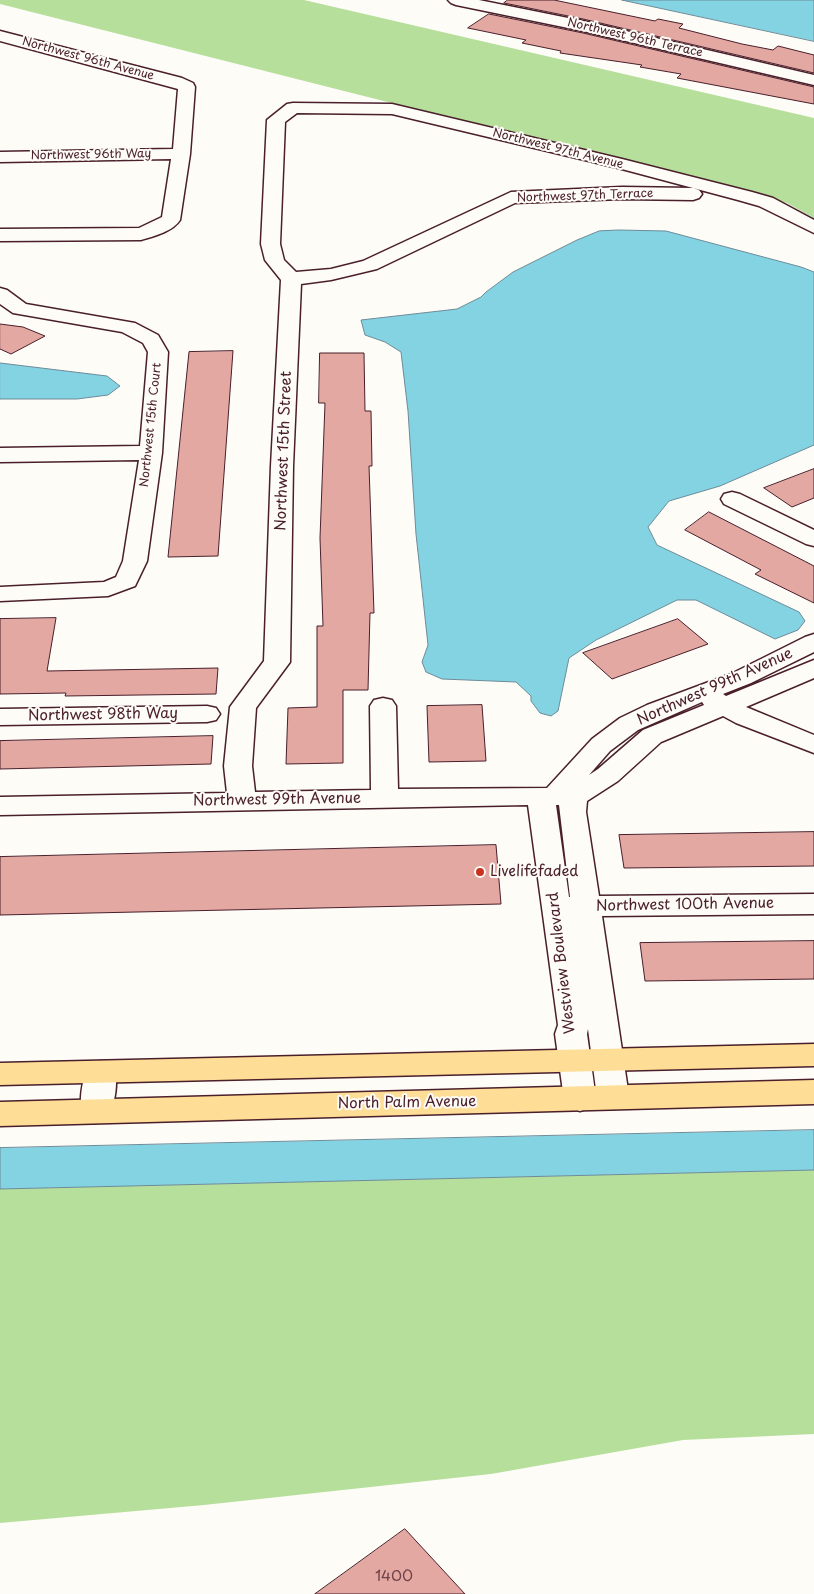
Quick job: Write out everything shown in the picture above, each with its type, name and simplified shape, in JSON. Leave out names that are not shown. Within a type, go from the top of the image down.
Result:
[{"type":"main road","points":[[0,1074],[814,1055]]},
{"type":"main road","name":"North Palm Avenue","points":[[0,1114],[814,1092]]},
{"type":"street","name":"Northwest 96th Terrace","points":[[456,0],[583,26],[814,80]]},
{"type":"street","name":"Northwest 96th Avenue","points":[[0,36],[176,82],[187,87],[181,154]]},
{"type":"street","points":[[7,54],[28,43]]},
{"type":"street","name":"Northwest 97th Avenue","points":[[291,278],[278,268],[270,255],[270,236],[276,120],[294,108],[392,109],[622,164],[745,196],[766,202],[814,227]]},
{"type":"street","points":[[0,235],[141,234],[156,229],[171,220],[181,154]]},
{"type":"street","name":"Northwest 96th Way","points":[[0,157],[181,154]]},
{"type":"street","name":"Northwest 97th Terrace","points":[[291,278],[316,278],[348,272],[370,265],[511,198],[622,193],[745,196]]},
{"type":"street","name":"Northwest 15th Street","points":[[242,800],[238,766],[243,707],[277,662],[282,466],[291,278]]},
{"type":"street","name":"Northwest 15th Court","points":[[0,294],[20,309],[128,327],[151,339],[158,352],[151,453],[134,562],[126,581],[108,590],[0,594]]},
{"type":"street","points":[[0,455],[151,453]]},
{"type":"street","points":[[732,499],[810,533]]},
{"type":"street","name":"Northwest 99th Avenue","points":[[0,806],[242,800],[556,797],[608,775],[652,736],[714,700],[742,678],[814,642]]},
{"type":"street","name":"Northwest 99th Avenue","points":[[714,700],[754,695],[814,668]]},
{"type":"street","points":[[714,700],[745,717],[814,745]]},
{"type":"street","points":[[383,706],[385,799]]},
{"type":"street","name":"Northwest 98th Way","points":[[0,717],[207,714]]},
{"type":"street","name":"Westview Boulevard","points":[[556,797],[570,907],[573,1025],[571,1034],[580,1099]]},
{"type":"street","name":"Northwest 100th Avenue","points":[[570,907],[670,904],[814,904]]},
{"type":"street","name":"Westview Boulevard","points":[[570,907],[607,1060],[613,1096]]},
{"type":"street","points":[[96,1111],[101,1072]]},
{"type":"green space","points":[[0,0],[304,0],[814,118],[814,218],[787,203],[0,4]]},
{"type":"green space","points":[[814,1170],[814,1434],[683,1440],[491,1474],[204,1505],[0,1523],[0,1189]]},
{"type":"water","points":[[622,0],[814,0],[814,41]]},
{"type":"water","points":[[599,231],[666,231],[814,272],[814,445],[720,486],[669,501],[648,527],[657,545],[799,612],[805,621],[798,630],[775,639],[696,600],[677,600],[596,640],[569,658],[558,711],[551,716],[540,713],[531,701],[531,696],[516,682],[442,679],[426,672],[422,662],[428,645],[416,534],[408,411],[401,352],[385,342],[365,335],[361,320],[457,309],[481,297],[513,272],[577,240]]},
{"type":"water","points":[[0,363],[107,376],[120,386],[108,395],[77,399],[0,399]]},
{"type":"water","points":[[814,1130],[814,1170],[0,1189],[0,1148]]},
{"type":"building","points":[[508,0],[554,0],[655,21],[658,19],[683,24],[679,28],[742,44],[773,50],[778,46],[814,55],[814,73],[583,19],[504,3]]},
{"type":"building","points":[[489,14],[583,33],[814,87],[814,104],[677,78],[681,74],[640,67],[642,65],[560,53],[561,51],[522,43],[526,40],[468,28]]},
{"type":"building","points":[[0,324],[23,327],[45,336],[11,354],[0,349]]},
{"type":"building","points":[[233,351],[218,556],[168,557],[189,352]]},
{"type":"building","points":[[320,353],[364,353],[365,411],[371,411],[372,466],[369,466],[374,613],[370,613],[368,690],[343,690],[343,763],[286,764],[288,708],[317,707],[317,626],[323,626],[320,538],[325,403],[319,403]]},
{"type":"building","points":[[814,469],[814,498],[792,507],[764,488]]},
{"type":"building","points":[[709,512],[814,566],[814,603],[755,574],[761,570],[685,530]]},
{"type":"building","points":[[56,618],[47,671],[218,668],[216,694],[65,696],[66,693],[0,694],[0,619]]},
{"type":"building","points":[[678,619],[708,644],[612,679],[583,653]]},
{"type":"building","points":[[482,705],[486,761],[429,762],[427,706]]},
{"type":"building","points":[[213,736],[211,764],[0,769],[0,741]]},
{"type":"building","points":[[814,832],[814,866],[624,868],[619,835]]},
{"type":"building","points":[[496,845],[501,904],[0,915],[0,857]]},
{"type":"building","points":[[814,941],[814,979],[645,981],[640,943]]},
{"type":"building","points":[[405,1529],[465,1594],[315,1594]]},
{"type":"place","name":"Livelifefaded","points":[[480,872]]}]
